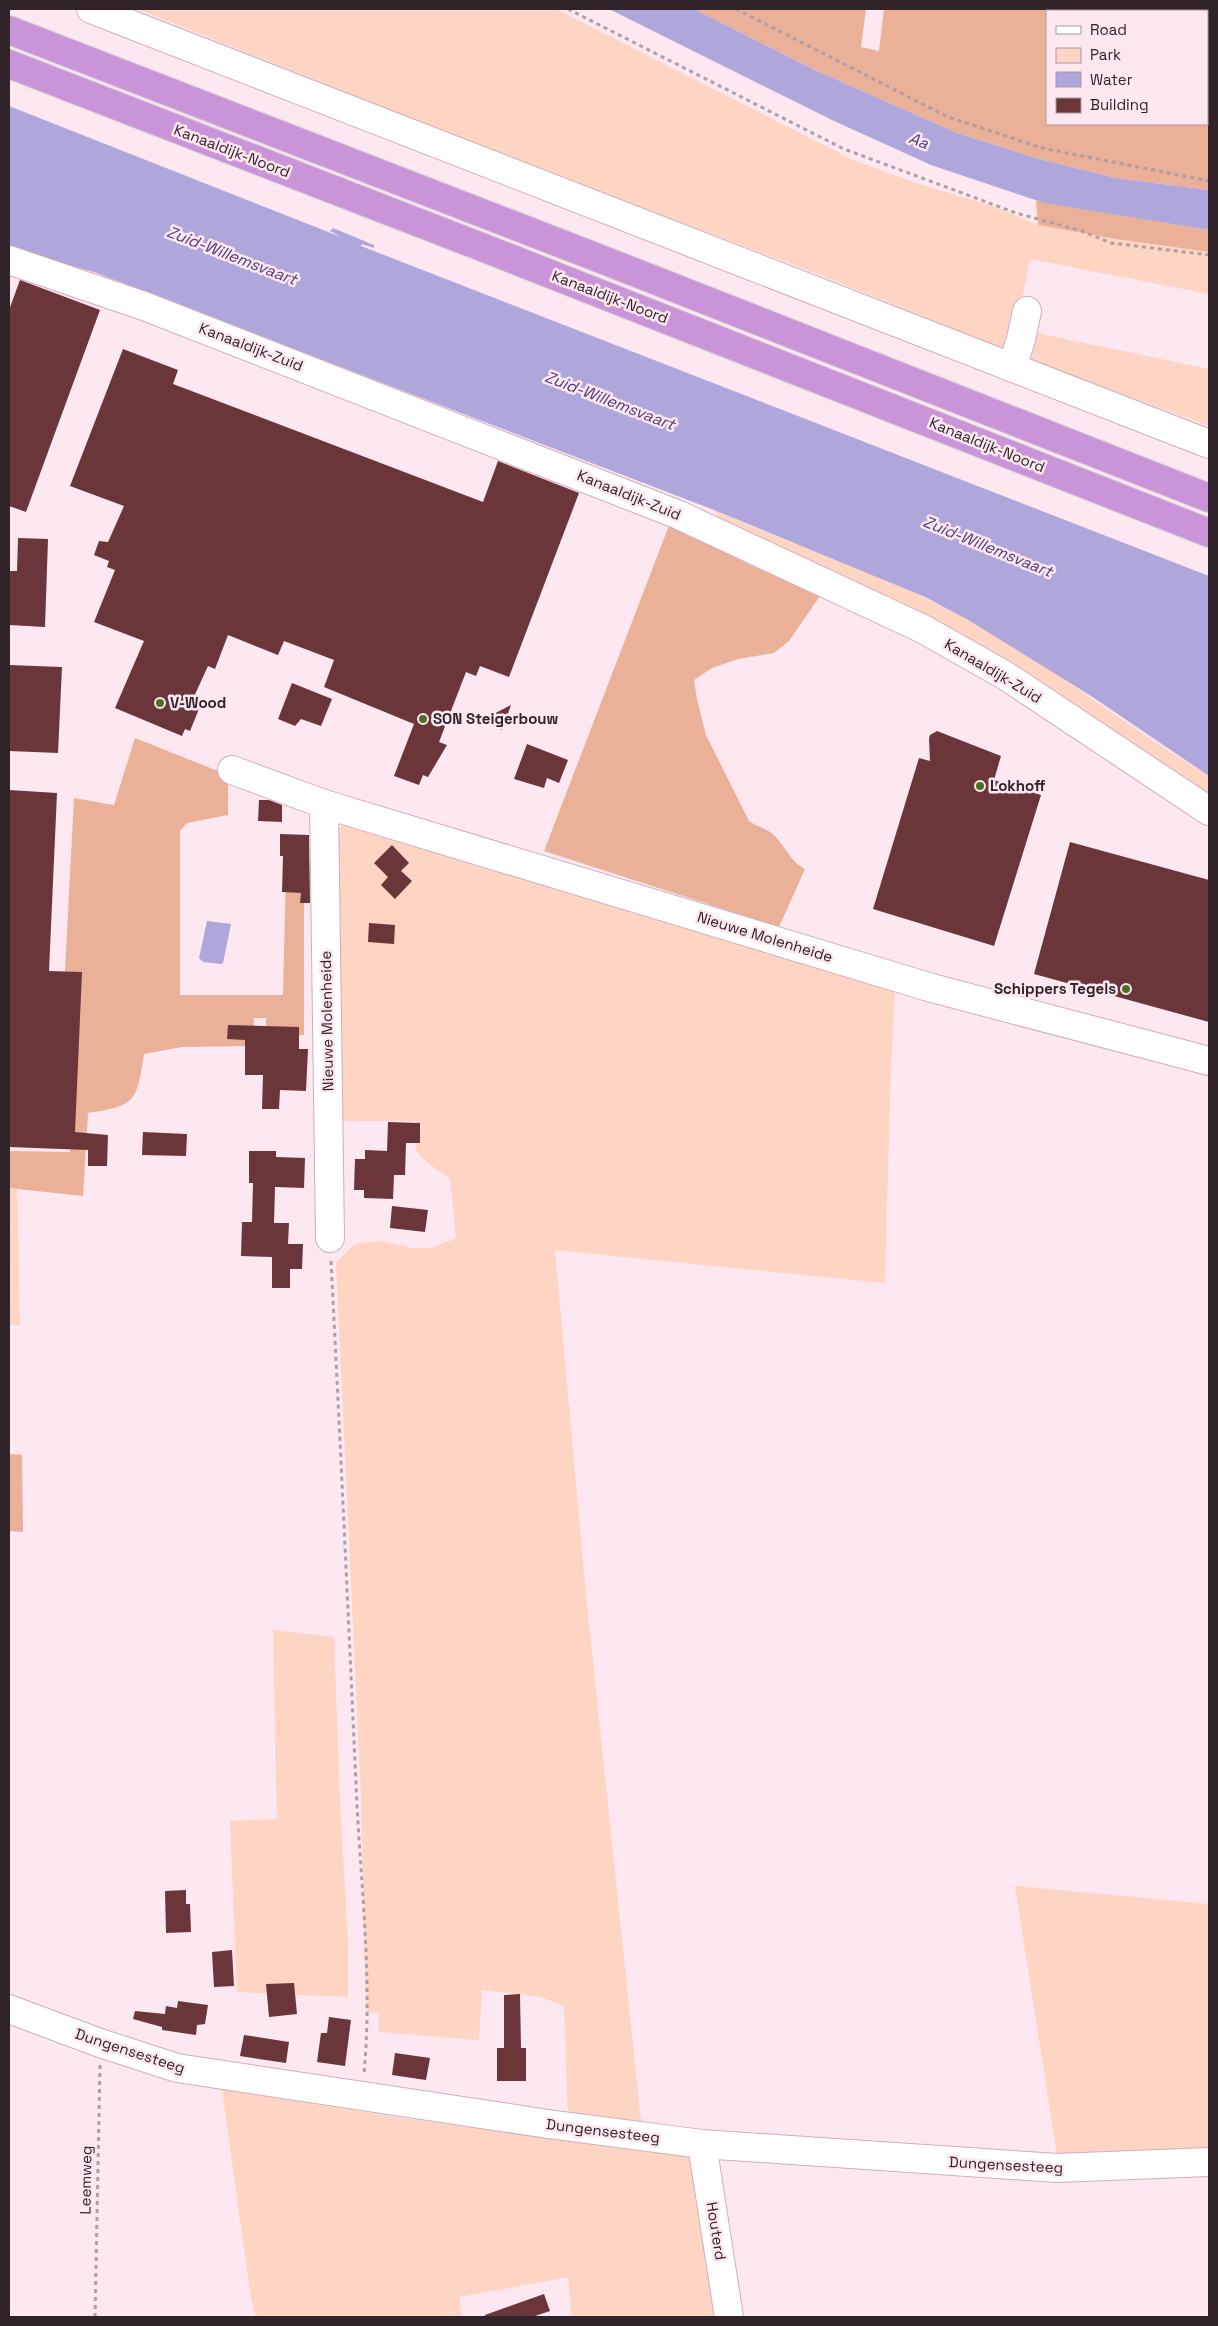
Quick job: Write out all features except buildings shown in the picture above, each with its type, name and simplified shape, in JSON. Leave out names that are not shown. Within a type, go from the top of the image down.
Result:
[{"type":"highway","name":"Kanaaldijk-Noord","points":[[9,30],[602,259],[1209,498]]},
{"type":"highway","name":"Kanaaldijk-Noord","points":[[9,64],[516,260],[1209,533]]},
{"type":"street","points":[[90,9],[1209,444]]},
{"type":"street","name":"Kanaaldijk-Zuid","points":[[9,260],[144,306],[680,515],[872,604],[931,634],[1006,676],[1209,811]]},
{"type":"street","points":[[1012,368],[1027,311]]},
{"type":"street","name":"Nieuwe Molenheide","points":[[232,770],[324,804],[932,988],[1209,1061]]},
{"type":"street","name":"Nieuwe Molenheide","points":[[324,804],[330,1238]]},
{"type":"street","name":"Dungensesteeg","points":[[9,2009],[100,2043],[177,2068],[362,2097],[702,2144],[1057,2168],[1209,2162]]},
{"type":"street","name":"Houterd","points":[[702,2144],[729,2317]]},
{"type":"path","points":[[568,9],[844,149],[1016,214],[1082,231],[1111,243],[1209,255]]},
{"type":"path","points":[[736,9],[948,117],[1042,148],[1209,181]]},
{"type":"path","points":[[330,1238],[357,1812],[365,1916],[368,2019],[362,2097]]},
{"type":"path","name":"Leemweg","points":[[95,2317],[100,2043]]},
{"type":"green space","points":[[137,9],[556,9],[855,161],[922,185],[996,207],[1038,225],[1116,239],[1209,252],[1209,294],[1030,259],[1014,337],[1005,349],[820,275],[549,173]]},
{"type":"green space","points":[[1031,332],[1209,369],[1209,426],[1028,359]]},
{"type":"green space","points":[[714,510],[906,590],[968,620],[999,638],[1209,776],[1209,804],[879,597],[720,519]]},
{"type":"green space","points":[[350,819],[895,987],[885,1283],[555,1250],[586,1595],[642,2131],[568,2121],[564,2006],[541,1997],[482,1990],[479,2040],[379,2032],[379,2013],[366,2012],[361,1797],[336,1263],[355,1244],[380,1241],[412,1248],[432,1248],[456,1238],[450,1179],[428,1163],[416,1151],[417,1121],[338,1121],[337,831]]},
{"type":"green space","points":[[9,1188],[17,1189],[20,1325],[9,1325]]},
{"type":"green space","points":[[273,1630],[334,1637],[340,1801],[348,1943],[348,1997],[237,1992],[230,1821],[277,1819]]},
{"type":"green space","points":[[1015,1886],[1209,1904],[1209,2156],[1058,2161]]},
{"type":"green space","points":[[222,2089],[408,2119],[698,2157],[721,2317],[572,2317],[568,2277],[459,2297],[462,2317],[256,2317],[250,2292]]},
{"type":"shaded area","points":[[694,9],[866,9],[861,47],[879,51],[884,9],[1209,9],[1209,190],[1116,178],[1039,159],[957,133],[817,71]]},
{"type":"shaded area","points":[[1036,201],[1209,230],[1209,252],[1116,239],[1038,225]]},
{"type":"shaded area","points":[[670,523],[704,537],[748,564],[820,596],[789,641],[774,653],[738,659],[712,668],[694,680],[706,735],[749,821],[775,836],[799,866],[805,869],[779,927],[544,851]]},
{"type":"shaded area","points":[[135,738],[228,775],[228,815],[187,823],[180,831],[180,995],[283,995],[286,873],[304,873],[304,1035],[266,1034],[266,1018],[254,1018],[253,1046],[182,1047],[144,1054],[139,1082],[131,1098],[125,1104],[88,1113],[83,1196],[9,1188],[9,1151],[70,1152],[62,1028],[74,798],[114,805]]},
{"type":"shaded area","points":[[9,1454],[22,1455],[23,1532],[9,1531]]},
{"type":"water","name":"Aa","points":[[609,9],[694,9],[817,71],[957,133],[1039,159],[1116,178],[1209,190],[1209,230],[1044,203],[931,165],[832,120]]},
{"type":"water","name":"Zuid-Willemsvaart","points":[[9,106],[341,237],[330,231],[333,228],[374,245],[374,248],[362,244],[361,246],[1209,576],[1209,776],[1091,696],[970,621],[925,597],[714,510],[94,272],[9,249]]},
{"type":"water","points":[[207,921],[231,924],[223,963],[221,964],[203,962],[199,958]]},
{"type":"place","name":"V-Wood","points":[[160,703]]},
{"type":"place","name":"SON Steigerbouw","points":[[423,719]]},
{"type":"place","name":"Lokhoff","points":[[980,786]]},
{"type":"place","name":"Schippers Tegels","points":[[1126,989]]}]
